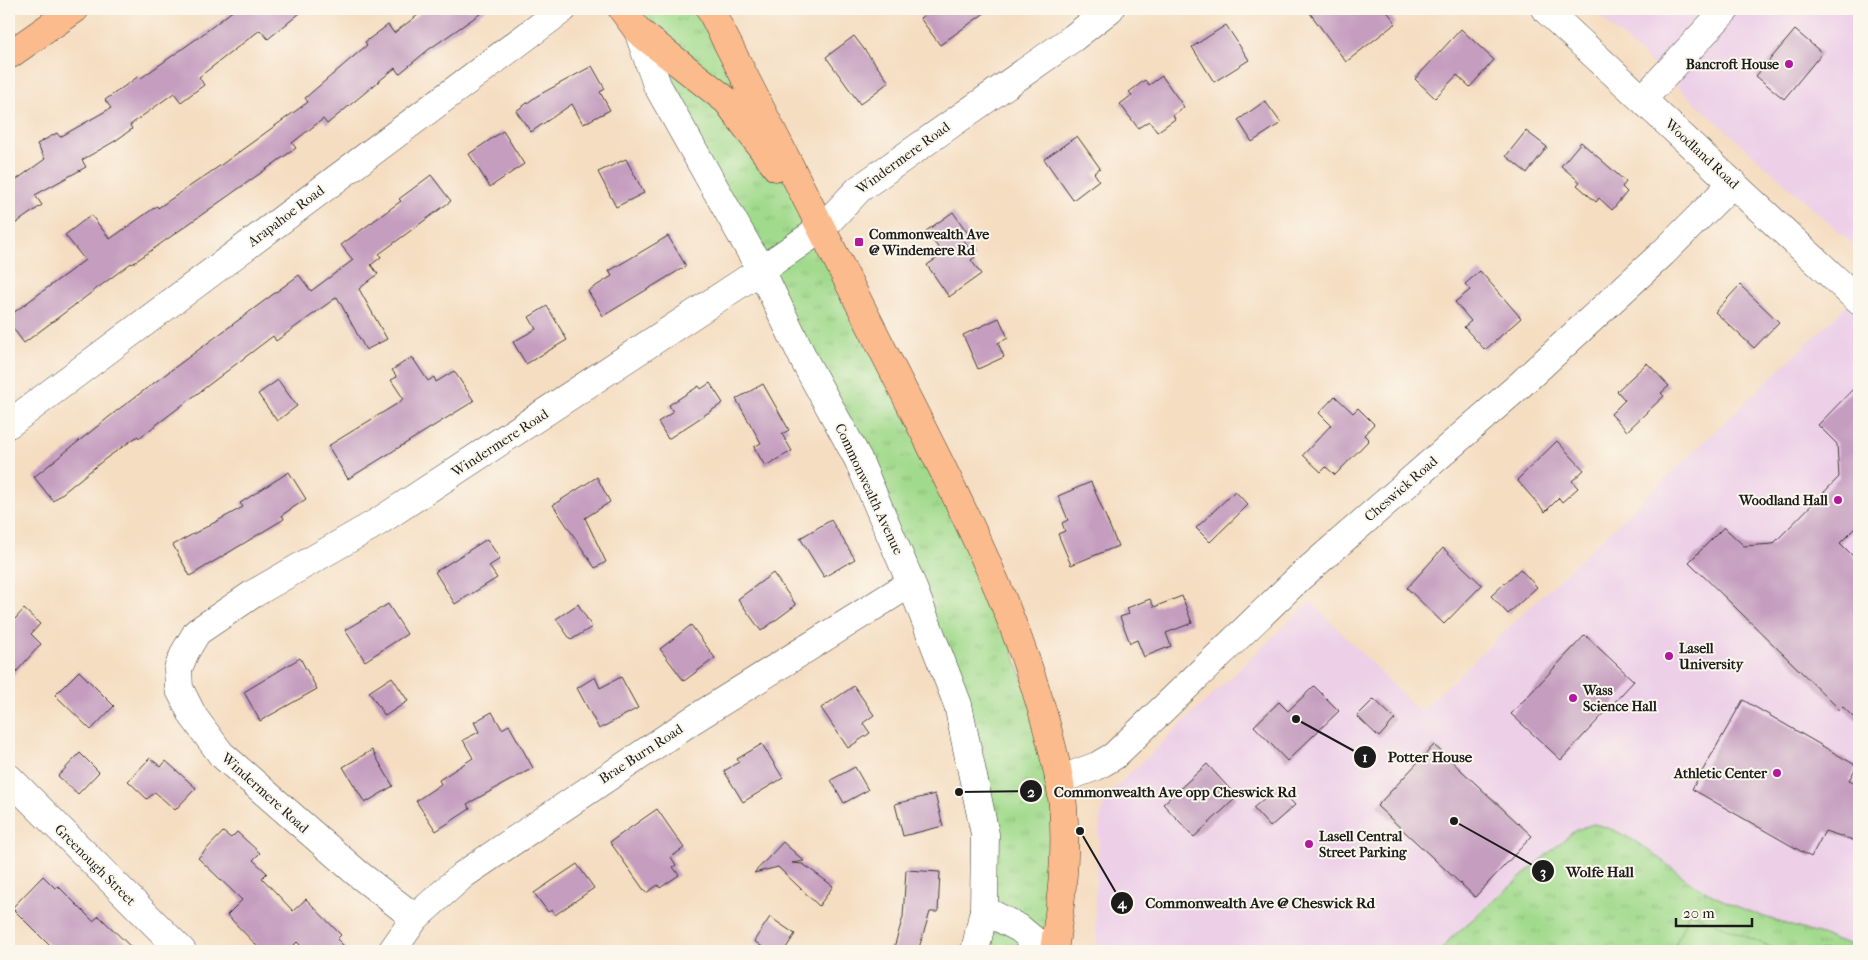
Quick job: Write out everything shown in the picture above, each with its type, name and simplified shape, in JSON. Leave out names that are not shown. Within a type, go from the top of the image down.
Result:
[{"type":"main road","points":[[9,55],[74,9]]},
{"type":"main road","name":"Commonwealth Avenue","points":[[622,9],[638,31],[727,101],[822,228]]},
{"type":"main road","name":"Commonwealth Avenue","points":[[710,9],[958,499],[1018,635],[1040,700],[1059,780],[1063,856],[1059,919],[1054,951]]},
{"type":"street","name":"Arapahoe Road","points":[[9,424],[563,9]]},
{"type":"street","name":"Windermere Road","points":[[415,918],[357,873],[221,754],[193,716],[179,688],[178,669],[185,652],[197,632],[253,594],[378,522],[761,270],[822,228],[859,189],[1073,38],[1110,9]]},
{"type":"street","name":"Woodland Road","points":[[1544,9],[1859,301]]},
{"type":"street","points":[[1643,99],[1726,9]]},
{"type":"street","name":"Commonwealth Avenue","points":[[638,31],[657,85],[761,270],[805,362],[858,459],[912,583],[958,705],[985,834],[984,910],[975,951]]},
{"type":"street","name":"Cheswick Road","points":[[1059,780],[1097,766],[1114,756],[1299,578],[1527,379],[1663,253],[1733,183]]},
{"type":"street","name":"Brae Burn Road","points":[[392,951],[415,918],[464,875],[606,777],[912,583]]},
{"type":"street","name":"Greenough Street","points":[[9,778],[182,951]]},
{"type":"street","points":[[984,910],[1019,928],[1047,951]]},
{"type":"shaded area","points":[[1592,9],[1859,9],[1859,250],[1608,24]]},
{"type":"shaded area","name":"Lasell University","points":[[1859,294],[1859,951],[1097,951],[1095,900],[1100,820],[1105,801],[1114,789],[1310,601],[1420,712]]},
{"type":"green space","points":[[618,9],[710,9],[958,499],[1059,780],[1054,951],[975,951],[985,834],[911,583]]},
{"type":"green space","points":[[1593,824],[1626,836],[1714,896],[1766,917],[1855,946],[1859,948],[1859,951],[1440,951],[1450,939],[1574,831]]},
{"type":"green space","points":[[1689,912],[1780,951],[1673,951]]},
{"type":"building","points":[[235,9],[305,9],[268,39],[260,30],[199,77],[204,85],[181,102],[174,93],[130,125],[132,129],[82,160],[86,167],[35,195],[42,205],[9,228],[9,185],[45,159],[37,144],[57,133],[60,137],[111,108],[105,100],[139,76],[141,78]]},
{"type":"building","points":[[426,9],[487,9],[428,50],[399,74],[395,68],[327,124],[323,119],[292,143],[296,148],[131,263],[24,343],[9,323],[9,316],[85,260],[65,235],[91,215],[110,239],[221,165],[308,102],[305,98],[367,45],[365,42],[388,25],[394,33]]},
{"type":"building","points":[[933,9],[990,9],[940,45],[920,18]]},
{"type":"building","points":[[1307,9],[1385,9],[1396,23],[1346,62]]},
{"type":"building","points":[[1226,25],[1249,60],[1214,82],[1192,47]]},
{"type":"building","points":[[1461,29],[1494,60],[1470,87],[1457,75],[1435,98],[1415,79]]},
{"type":"building","name":"Bancroft House","points":[[1795,30],[1822,53],[1784,99],[1756,76]]},
{"type":"building","points":[[854,36],[889,82],[860,104],[826,57]]},
{"type":"building","points":[[592,66],[605,89],[600,92],[610,110],[583,124],[572,104],[531,132],[516,111],[537,96]]},
{"type":"building","points":[[1162,76],[1184,107],[1173,115],[1175,119],[1157,132],[1149,121],[1138,128],[1120,104],[1132,95],[1129,92],[1145,80],[1149,85]]},
{"type":"building","points":[[1265,101],[1281,123],[1252,142],[1238,120]]},
{"type":"building","points":[[503,131],[524,164],[490,187],[469,154]]},
{"type":"building","points":[[1526,131],[1547,147],[1527,173],[1506,156]]},
{"type":"building","points":[[1077,136],[1100,168],[1094,173],[1099,180],[1073,200],[1044,159]]},
{"type":"building","points":[[1581,142],[1626,182],[1622,187],[1627,192],[1612,210],[1599,198],[1596,202],[1577,185],[1580,182],[1561,166]]},
{"type":"building","points":[[626,159],[644,193],[616,207],[598,172]]},
{"type":"building","points":[[431,175],[451,201],[379,254],[381,257],[371,265],[378,274],[359,289],[387,339],[366,350],[337,297],[276,341],[273,336],[139,438],[138,436],[105,459],[53,501],[34,477],[119,409],[299,275],[311,291],[353,260],[341,245],[401,201],[399,199]]},
{"type":"building","points":[[953,212],[969,235],[963,240],[975,257],[971,260],[981,274],[949,297],[927,265],[943,254],[926,231]]},
{"type":"building","points":[[668,236],[686,266],[603,316],[588,291],[612,276],[609,271]]},
{"type":"building","points":[[1480,271],[1521,318],[1485,350],[1464,327],[1471,321],[1455,302],[1470,290],[1465,284]]},
{"type":"building","points":[[1740,285],[1779,322],[1754,348],[1715,312]]},
{"type":"building","points":[[547,306],[567,340],[526,364],[513,342],[536,329],[529,317]]},
{"type":"building","points":[[999,318],[1008,338],[998,343],[1004,357],[978,369],[963,335]]},
{"type":"building","points":[[412,357],[428,381],[434,377],[436,382],[454,371],[474,401],[348,479],[328,446],[400,402],[403,398],[391,380],[397,377],[392,370]]},
{"type":"building","points":[[1647,363],[1669,386],[1661,393],[1664,396],[1627,431],[1611,414],[1625,400],[1617,391]]},
{"type":"building","points":[[278,380],[297,406],[277,421],[258,394]]},
{"type":"building","points":[[710,383],[723,403],[668,439],[658,422],[673,412],[669,405],[699,386],[701,389]]},
{"type":"building","points":[[1859,383],[1859,524],[1840,543],[1859,562],[1859,723],[1843,707],[1840,710],[1689,562],[1724,527],[1744,546],[1773,544],[1839,477],[1837,444],[1818,425]]},
{"type":"building","points":[[763,384],[789,430],[782,434],[792,451],[765,466],[754,447],[761,443],[736,399]]},
{"type":"building","points":[[1335,396],[1353,413],[1358,408],[1374,424],[1364,435],[1369,440],[1335,475],[1326,467],[1321,472],[1303,455],[1331,425],[1319,413]]},
{"type":"building","points":[[1557,441],[1584,470],[1572,481],[1578,488],[1562,502],[1559,498],[1545,512],[1517,480]]},
{"type":"building","points":[[289,472],[306,499],[282,515],[284,519],[190,576],[173,545],[243,507],[240,503]]},
{"type":"building","points":[[597,477],[610,502],[585,518],[606,562],[595,568],[553,505]]},
{"type":"building","points":[[1091,482],[1118,546],[1071,565],[1058,534],[1065,531],[1062,523],[1068,520],[1058,496]]},
{"type":"building","points":[[1235,491],[1248,505],[1210,542],[1196,528]]},
{"type":"building","points":[[831,520],[855,559],[824,577],[800,538]]},
{"type":"building","points":[[487,539],[500,559],[489,566],[497,578],[455,604],[435,572]]},
{"type":"building","points":[[1443,548],[1482,585],[1444,624],[1407,588]]},
{"type":"building","points":[[1520,569],[1537,587],[1508,614],[1491,596]]},
{"type":"building","points":[[773,573],[796,605],[761,631],[738,599]]},
{"type":"building","points":[[1182,596],[1192,623],[1166,633],[1171,646],[1144,657],[1137,640],[1130,643],[1120,617],[1129,614],[1127,608],[1150,599],[1154,607]]},
{"type":"building","points":[[388,604],[407,634],[365,661],[345,630]]},
{"type":"building","points":[[578,604],[592,627],[571,640],[556,619]]},
{"type":"building","points":[[24,609],[40,624],[31,634],[41,644],[9,680],[9,613],[15,619]]},
{"type":"building","points":[[691,625],[715,658],[684,681],[660,649]]},
{"type":"building","name":"Wass Science Hall","points":[[1585,635],[1634,681],[1561,760],[1511,714]]},
{"type":"building","points":[[300,658],[317,689],[260,721],[244,692]]},
{"type":"building","points":[[79,671],[114,706],[91,730],[55,695]]},
{"type":"building","points":[[392,677],[408,701],[385,716],[369,692]]},
{"type":"building","points":[[595,677],[600,688],[621,677],[638,708],[599,729],[577,688]]},
{"type":"building","points":[[854,686],[874,715],[863,723],[870,733],[848,748],[821,708]]},
{"type":"building","points":[[1314,686],[1339,711],[1287,761],[1254,726],[1279,702],[1288,711]]},
{"type":"building","points":[[1374,699],[1395,719],[1379,737],[1357,716]]},
{"type":"building","name":"Athletic Center","points":[[1743,700],[1857,766],[1849,780],[1859,785],[1859,842],[1825,831],[1811,857],[1692,789]]},
{"type":"building","points":[[492,712],[502,729],[509,725],[533,768],[467,804],[470,809],[436,831],[416,801],[441,784],[439,780],[473,758],[463,740],[479,732],[474,722]]},
{"type":"building","points":[[762,744],[783,778],[743,802],[724,771],[739,762],[737,759]]},
{"type":"building","points":[[1434,745],[1532,836],[1475,897],[1377,806]]},
{"type":"building","points":[[372,750],[393,786],[365,803],[343,767]]},
{"type":"building","points":[[80,753],[99,772],[78,794],[58,776]]},
{"type":"building","points":[[150,758],[161,767],[166,761],[196,788],[175,810],[155,792],[147,799],[128,781]]},
{"type":"building","points":[[1207,764],[1237,797],[1194,837],[1163,804]]},
{"type":"building","points":[[855,767],[868,790],[844,803],[831,780]]},
{"type":"building","points":[[1278,787],[1295,805],[1270,827],[1253,808]]},
{"type":"building","points":[[935,794],[943,826],[903,836],[895,804]]},
{"type":"building","points":[[657,809],[684,848],[671,857],[676,865],[673,867],[679,875],[660,888],[658,885],[646,893],[610,842]]},
{"type":"building","points":[[223,832],[231,838],[237,832],[260,853],[253,860],[267,873],[262,878],[293,911],[306,899],[341,935],[337,939],[349,951],[306,951],[297,942],[288,951],[262,951],[227,915],[242,900],[198,858]]},
{"type":"building","points":[[783,842],[804,861],[792,863],[803,864],[833,886],[819,906],[778,867],[754,873]]},
{"type":"building","points":[[577,864],[594,888],[555,915],[552,910],[548,912],[534,893]]},
{"type":"building","points":[[906,870],[940,872],[938,912],[930,912],[918,951],[893,951],[903,917]]},
{"type":"building","points":[[43,876],[55,888],[58,886],[93,921],[99,916],[135,951],[55,951],[12,908]]},
{"type":"building","points":[[770,917],[795,934],[784,951],[768,951],[754,941]]},
{"type":"place","name":"Bancroft House","points":[[1789,64]]},
{"type":"place","name":"Commonwealth Ave @ Windemere Rd","points":[[859,242]]},
{"type":"place","name":"Woodland Hall","points":[[1838,500]]},
{"type":"place","name":"Lasell University","points":[[1669,656]]},
{"type":"place","name":"Wass Science Hall","points":[[1573,698]]},
{"type":"place","name":"Potter House","points":[[1296,719]]},
{"type":"place","name":"Athletic Center","points":[[1777,773]]},
{"type":"place","name":"Commonwealth Ave opp Cheswick Rd","points":[[959,792]]},
{"type":"place","name":"Wolfe Hall","points":[[1454,821]]},
{"type":"place","name":"Commonwealth Ave @ Cheswick Rd","points":[[1080,831]]},
{"type":"place","name":"Lasell Central Street Parking","points":[[1309,844]]}]
